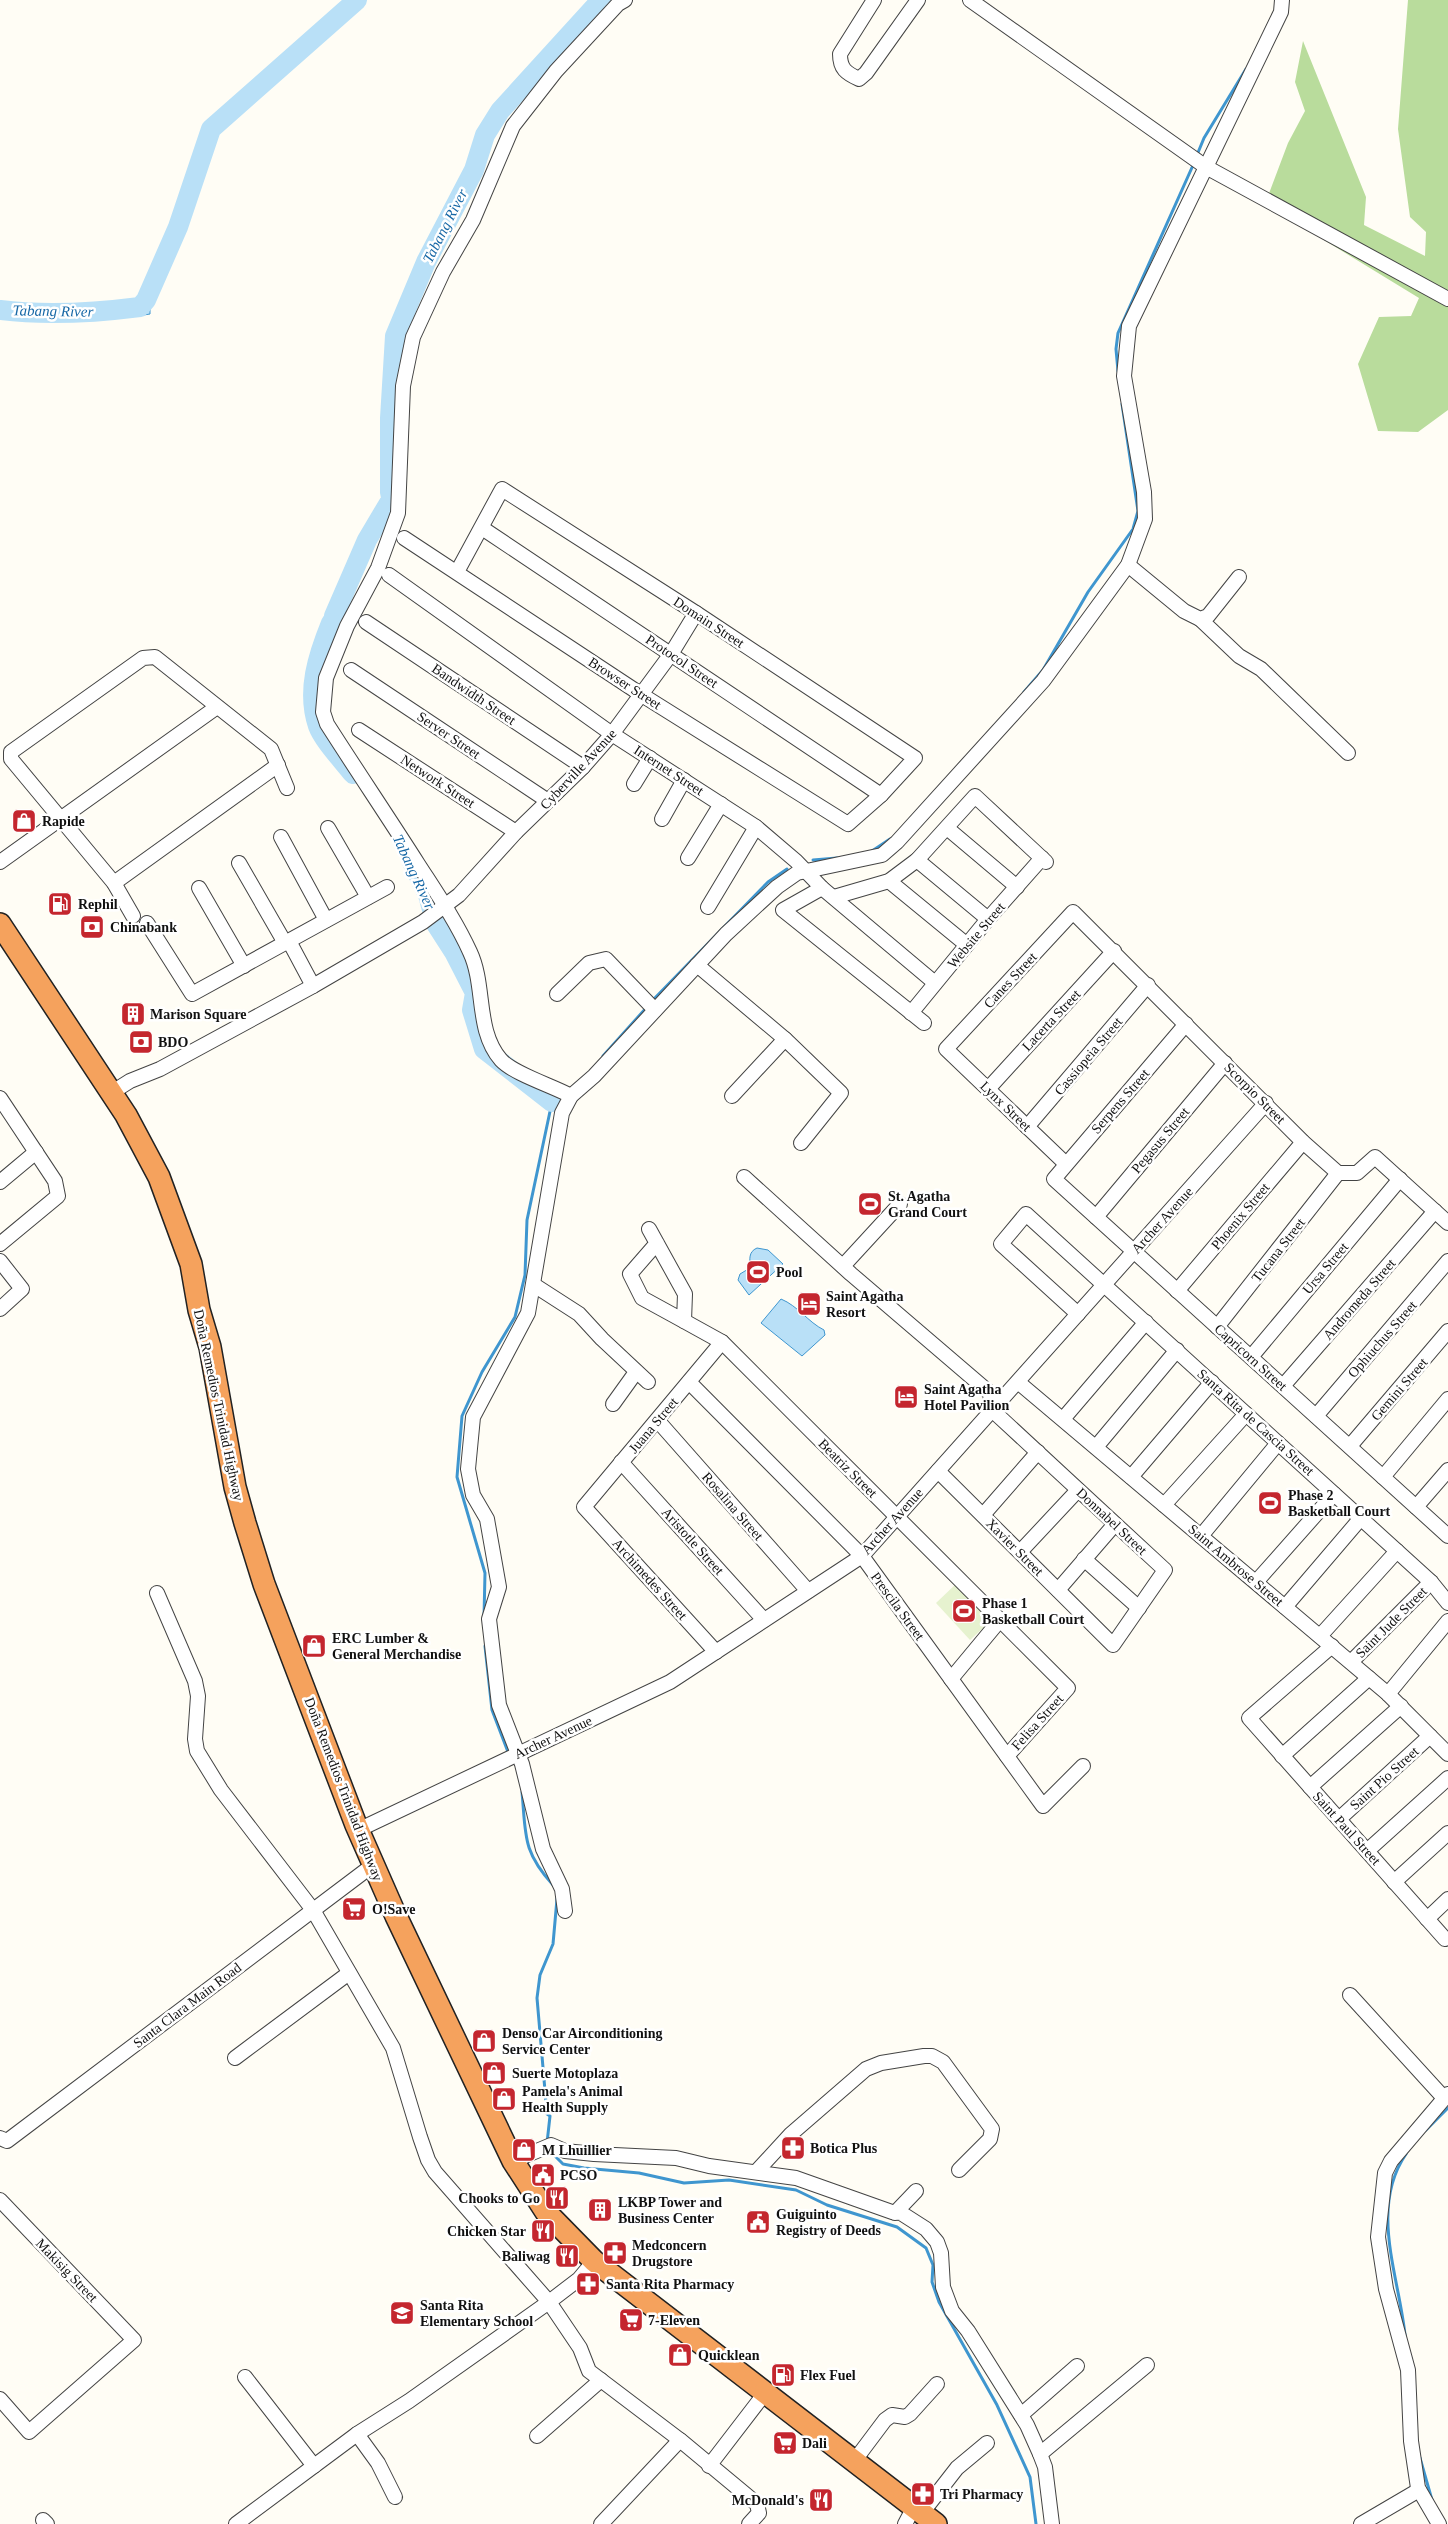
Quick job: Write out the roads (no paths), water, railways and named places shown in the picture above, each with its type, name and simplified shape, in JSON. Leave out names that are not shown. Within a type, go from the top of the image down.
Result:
[{"type":"highway","name":"Doña Remedios Trinidad Highway","points":[[0,924],[126,1116],[158,1177],[192,1264],[199,1310],[210,1347],[242,1512],[264,1584],[373,1865],[513,2161],[546,2212],[594,2261],[855,2460],[919,2517]]},
{"type":"street","points":[[571,1096],[515,1070],[502,1061],[492,1047],[484,1026],[483,1005],[471,954],[327,724],[323,712],[326,678],[347,626],[378,568],[398,513],[403,386],[414,337],[443,272],[473,220],[512,126],[556,71],[618,4],[625,0]]},
{"type":"street","points":[[874,0],[840,54],[840,63],[846,73],[859,78],[866,73],[918,0]]},
{"type":"street","points":[[970,0],[1206,167],[1448,299]]},
{"type":"street","points":[[565,1911],[562,1889],[543,1849],[531,1797],[499,1705],[489,1619],[499,1587],[487,1519],[473,1495],[468,1469],[468,1448],[473,1417],[528,1313],[562,1113],[571,1096],[594,1076],[651,1007],[698,965],[764,897],[797,874],[882,855],[898,842],[1043,681],[1128,565],[1145,519],[1144,492],[1124,376],[1125,344],[1129,326],[1282,12],[1282,0]]},
{"type":"street","name":"Domain Street","points":[[482,528],[502,489],[696,613],[915,758],[881,795]]},
{"type":"street","points":[[458,572],[482,528]]},
{"type":"street","name":"Protocol Street","points":[[482,528],[881,795]]},
{"type":"street","name":"Browser Street","points":[[404,538],[642,695],[848,824],[881,795]]},
{"type":"street","points":[[1128,565],[1184,611],[1200,619],[1239,656],[1261,669],[1348,753]]},
{"type":"street","name":"Internet Street","points":[[389,576],[612,734],[756,827],[807,872],[822,888],[935,983]]},
{"type":"street","points":[[1200,619],[1208,616],[1239,577]]},
{"type":"street","name":"Cyberville Avenue","points":[[111,1092],[130,1081],[160,1070],[313,986],[423,922],[460,896],[516,832],[583,767],[612,734],[671,654],[696,613]]},
{"type":"street","name":"Bandwidth Street","points":[[366,622],[583,767]]},
{"type":"street","points":[[134,916],[114,884],[11,759],[11,752],[143,658],[155,657],[271,749],[286,788]]},
{"type":"street","name":"Server Street","points":[[350,670],[548,801]]},
{"type":"street","points":[[0,862],[217,707]]},
{"type":"street","name":"Network Street","points":[[359,730],[516,832]]},
{"type":"street","points":[[634,784],[650,758]]},
{"type":"street","points":[[114,884],[278,765]]},
{"type":"street","points":[[662,819],[684,780]]},
{"type":"street","name":"Website Street","points":[[911,1013],[988,919],[1017,886],[1044,860],[975,796],[947,828]]},
{"type":"street","points":[[688,858],[721,804]]},
{"type":"street","points":[[708,907],[756,827]]},
{"type":"street","points":[[328,828],[368,897]]},
{"type":"street","points":[[834,897],[889,881],[916,860],[947,828],[1017,886]]},
{"type":"street","points":[[281,837],[326,920]]},
{"type":"street","points":[[916,860],[988,919]]},
{"type":"street","points":[[239,863],[313,986]]},
{"type":"street","points":[[889,881],[967,945]]},
{"type":"street","points":[[147,923],[192,994],[387,887]]},
{"type":"street","points":[[199,888],[244,966]]},
{"type":"street","points":[[822,888],[783,910],[924,1023]]},
{"type":"street","name":"Scorpio Street","points":[[1073,912],[1303,1142],[1338,1173]]},
{"type":"street","name":"Canes Street","points":[[946,1049],[1073,912]]},
{"type":"street","name":"Lacerta Street","points":[[988,1089],[1114,951]]},
{"type":"street","points":[[557,994],[589,963],[606,959],[651,1007]]},
{"type":"street","points":[[698,965],[785,1039],[841,1093],[800,1142]]},
{"type":"street","name":"Cassiopeia Street","points":[[1027,1127],[1148,985]]},
{"type":"street","name":"Serpens Street","points":[[1054,1179],[1186,1024]]},
{"type":"street","points":[[732,1096],[785,1039]]},
{"type":"street","name":"Lynx Street","points":[[946,1049],[1066,1164]]},
{"type":"street","name":"Pegasus Street","points":[[1096,1217],[1225,1063]]},
{"type":"street","points":[[0,1098],[55,1181],[58,1196],[0,1244]]},
{"type":"street","name":"Archer Avenue","points":[[358,1830],[670,1682],[862,1556],[1266,1104]]},
{"type":"street","name":"Phoenix Street","points":[[1177,1291],[1303,1142]]},
{"type":"street","points":[[0,1182],[36,1152]]},
{"type":"street","points":[[1338,1173],[1357,1173],[1375,1157],[1448,1223]]},
{"type":"street","name":"Tucana Street","points":[[1218,1327],[1338,1173]]},
{"type":"street","points":[[744,1177],[843,1266],[990,1393],[992,1410]]},
{"type":"street","name":"Capricorn Street","points":[[1054,1179],[1448,1536]]},
{"type":"street","name":"Ursa Street","points":[[1250,1357],[1400,1179]]},
{"type":"street","points":[[843,1266],[900,1204]]},
{"type":"street","name":"Andromeda Street","points":[[1283,1386],[1435,1211]]},
{"type":"street","name":"Santa Rita de Cascia Street","points":[[1078,1314],[1001,1244],[1026,1214],[1431,1582],[1448,1603]]},
{"type":"street","points":[[649,1229],[685,1294],[684,1321]]},
{"type":"street","name":"Beatriz Street","points":[[657,1244],[630,1274],[642,1298],[722,1342],[1068,1688]]},
{"type":"street","points":[[0,1261],[22,1289],[0,1309]]},
{"type":"street","name":"Ophiuchus Street","points":[[1316,1416],[1448,1261]]},
{"type":"street","points":[[534,1285],[579,1314],[602,1339],[648,1382]]},
{"type":"street","points":[[1063,1419],[1146,1322]]},
{"type":"street","name":"Gemini Street","points":[[1350,1446],[1448,1331]]},
{"type":"street","name":"Juana Street","points":[[584,1507],[658,1421],[722,1342]]},
{"type":"street","points":[[1096,1447],[1177,1350]]},
{"type":"street","points":[[613,1404],[636,1372]]},
{"type":"street","name":"Prescila Street","points":[[689,1382],[862,1556],[1043,1806],[1083,1766]]},
{"type":"street","name":"Saint Ambrose Street","points":[[1018,1382],[1388,1694],[1448,1754]]},
{"type":"street","points":[[1131,1477],[1212,1382]]},
{"type":"street","points":[[1383,1477],[1448,1399]]},
{"type":"street","name":"Donnabel Street","points":[[992,1410],[1165,1570],[1113,1646]]},
{"type":"street","points":[[1164,1505],[1246,1414]]},
{"type":"street","name":"Rosalina Street","points":[[658,1421],[808,1591]]},
{"type":"street","points":[[1201,1536],[1278,1443]]},
{"type":"street","points":[[983,1515],[1038,1452]]},
{"type":"street","name":"Aristotle Street","points":[[621,1462],[764,1620]]},
{"type":"street","points":[[1416,1507],[1448,1470]]},
{"type":"street","name":"Xavier Street","points":[[938,1471],[1113,1646]]},
{"type":"street","points":[[1020,1552],[1078,1490]]},
{"type":"street","points":[[1256,1582],[1334,1494]]},
{"type":"street","name":"Archimedes Street","points":[[584,1507],[716,1652]]},
{"type":"street","points":[[1285,1607],[1361,1518]]},
{"type":"street","points":[[1058,1590],[1115,1524]]},
{"type":"street","points":[[1320,1636],[1397,1551]]},
{"type":"street","points":[[1084,1559],[1139,1608]]},
{"type":"street","name":"Saint Jude Street","points":[[1351,1662],[1431,1582]]},
{"type":"street","points":[[157,1593],[194,1681],[198,1696],[195,1738],[197,1751],[221,1790],[313,1910],[393,2048],[428,2160],[548,2302],[580,2348],[588,2371],[680,2440],[757,2504],[758,2513],[749,2524]]},
{"type":"street","points":[[951,1679],[1000,1620]]},
{"type":"street","points":[[1388,1694],[1448,1621]]},
{"type":"street","name":"Saint Paul Street","points":[[1332,1646],[1249,1718],[1445,1939]]},
{"type":"street","points":[[1282,1756],[1369,1678]]},
{"type":"street","name":"Felisa Street","points":[[1007,1756],[1068,1688]]},
{"type":"street","points":[[1310,1787],[1401,1706]]},
{"type":"street","name":"Saint Pio Street","points":[[1339,1819],[1430,1736]]},
{"type":"street","points":[[1367,1851],[1448,1778]]},
{"type":"street","points":[[1394,1882],[1448,1833]]},
{"type":"street","name":"Santa Clara Main Road","points":[[0,2138],[7,2141],[373,1865]]},
{"type":"street","points":[[1427,1919],[1448,1900]]},
{"type":"street","points":[[235,2058],[350,1973]]},
{"type":"street","points":[[1350,1995],[1446,2096],[1391,2161],[1385,2173],[1378,2237],[1386,2289],[1408,2370],[1411,2441],[1419,2490],[1439,2524]]},
{"type":"street","points":[[756,2172],[791,2134],[866,2069],[881,2063],[924,2056],[932,2056],[943,2062],[992,2129],[990,2139],[959,2170]]},
{"type":"street","points":[[513,2161],[547,2146],[594,2154],[676,2158],[709,2166],[796,2178],[833,2193],[901,2213],[926,2229],[937,2242],[941,2253],[943,2287],[952,2311],[968,2330],[1021,2415],[1040,2454],[1045,2466],[1052,2524]]},
{"type":"street","points":[[894,2212],[916,2191]]},
{"type":"street","name":"Makisig Street","points":[[0,2200],[134,2340],[29,2432],[0,2399]]},
{"type":"street","points":[[236,2524],[357,2434],[409,2401],[548,2302],[579,2279],[594,2261]]},
{"type":"street","points":[[1040,2454],[1147,2364]]},
{"type":"street","points":[[1021,2415],[1077,2366]]},
{"type":"street","points":[[245,2377],[314,2466]]},
{"type":"street","points":[[537,2436],[601,2380]]},
{"type":"street","points":[[855,2460],[885,2420],[892,2414],[905,2417],[910,2414],[937,2384]]},
{"type":"street","points":[[709,2466],[765,2393]]},
{"type":"street","points":[[357,2434],[378,2463],[395,2496]]},
{"type":"street","points":[[601,2524],[680,2440]]},
{"type":"street","points":[[919,2517],[957,2468],[987,2443]]},
{"type":"street","points":[[1362,2524],[1419,2490]]},
{"type":"water","points":[[166,261],[150,306],[150,314],[131,317],[124,314],[117,315],[115,313],[138,309],[145,302],[144,298],[155,271]]},
{"type":"water","name":"Pool","points":[[757,1248],[768,1250],[783,1264],[749,1295],[738,1280],[740,1274],[750,1268],[751,1254]]},
{"type":"water","points":[[781,1299],[824,1330],[825,1335],[802,1356],[761,1323]]},
{"type":"waterway","name":"Tabang River","points":[[0,310],[70,313],[140,307],[146,300],[178,227],[211,129],[357,0]]},
{"type":"waterway","name":"Tabang River","points":[[390,493],[390,418],[395,336],[426,262],[474,170],[485,135],[500,111],[601,0]]},
{"type":"waterway","points":[[1197,155],[1204,138],[1246,69]]},
{"type":"waterway","points":[[1118,371],[1116,349],[1118,333],[1194,163]]},
{"type":"waterway","points":[[1024,692],[1043,670],[1088,592],[1133,529],[1138,511],[1122,404]]},
{"type":"waterway","name":"Tabang River","points":[[334,616],[367,540],[389,503]]},
{"type":"waterway","name":"Tabang River","points":[[331,623],[318,660],[313,686],[313,700],[318,726],[324,738],[353,774]]},
{"type":"waterway","points":[[872,851],[890,839]]},
{"type":"waterway","points":[[813,860],[837,858]]},
{"type":"waterway","name":"Tabang River","points":[[412,862],[428,895],[436,924],[454,952],[475,993],[472,1010],[484,1049],[552,1102]]},
{"type":"waterway","points":[[651,1002],[768,882],[787,869]]},
{"type":"waterway","points":[[603,1056],[647,1007]]},
{"type":"waterway","points":[[484,1617],[485,1573],[457,1477],[462,1416],[482,1372],[515,1317],[525,1275],[527,1220],[552,1102],[559,1097]]},
{"type":"waterway","points":[[485,1646],[492,1710],[508,1752]]},
{"type":"waterway","points":[[522,1792],[527,1842],[536,1862],[553,1885]]},
{"type":"waterway","points":[[547,2143],[550,2116],[547,2114],[537,1998],[540,1975],[553,1944],[557,1899]]},
{"type":"waterway","points":[[1426,2130],[1448,2108]]},
{"type":"waterway","points":[[549,2150],[563,2164],[584,2168],[639,2173],[684,2183],[729,2180],[796,2190],[827,2205],[897,2227],[926,2248],[933,2265],[932,2282],[939,2302],[997,2405],[1030,2477],[1036,2524]]},
{"type":"waterway","points":[[1405,2335],[1389,2243],[1388,2219],[1389,2197],[1395,2175],[1406,2154]]},
{"type":"waterway","points":[[1420,2458],[1432,2500]]},
{"type":"place","name":"Rapide","points":[[24,821]]},
{"type":"place","name":"Rephil","points":[[60,904]]},
{"type":"place","name":"Chinabank","points":[[92,927]]},
{"type":"place","name":"Marison Square","points":[[133,1014]]},
{"type":"place","name":"BDO","points":[[141,1042]]},
{"type":"place","name":"St. Agatha Grand Court","points":[[870,1204]]},
{"type":"place","name":"Pool","points":[[758,1272]]},
{"type":"place","name":"Saint Agatha Resort","points":[[809,1304]]},
{"type":"place","name":"Saint Agatha Hotel Pavilion","points":[[906,1397]]},
{"type":"place","name":"Phase 2 Basketball Court","points":[[1270,1503]]},
{"type":"place","name":"Phase 1 Basketball Court","points":[[964,1611]]},
{"type":"place","name":"ERC Lumber & General Merchandise","points":[[314,1646]]},
{"type":"place","name":"O!Save","points":[[354,1909]]},
{"type":"place","name":"Denso Car Airconditioning Service Center","points":[[484,2041]]},
{"type":"place","name":"Suerte Motoplaza","points":[[494,2073]]},
{"type":"place","name":"Pamela's Animal Health Supply","points":[[504,2099]]},
{"type":"place","name":"Botica Plus","points":[[793,2148]]},
{"type":"place","name":"M Lhuillier","points":[[524,2150]]},
{"type":"place","name":"PCSO","points":[[543,2175]]},
{"type":"place","name":"Chooks to Go","points":[[557,2198]]},
{"type":"place","name":"LKBP Tower and Business Center","points":[[600,2210]]},
{"type":"place","name":"Guiguinto Registry of Deeds","points":[[758,2222]]},
{"type":"place","name":"Chicken Star","points":[[543,2231]]},
{"type":"place","name":"Medconcern Drugstore","points":[[615,2253]]},
{"type":"place","name":"Baliwag","points":[[567,2256]]},
{"type":"place","name":"Santa Rita Pharmacy","points":[[588,2284]]},
{"type":"place","name":"Santa Rita Elementary School","points":[[402,2313]]},
{"type":"place","name":"7-Eleven","points":[[631,2320]]},
{"type":"place","name":"Quicklean","points":[[680,2355]]},
{"type":"place","name":"Flex Fuel","points":[[783,2375]]},
{"type":"place","name":"Dali","points":[[785,2443]]},
{"type":"place","name":"Tri Pharmacy","points":[[923,2494]]},
{"type":"place","name":"McDonald's","points":[[821,2500]]}]
